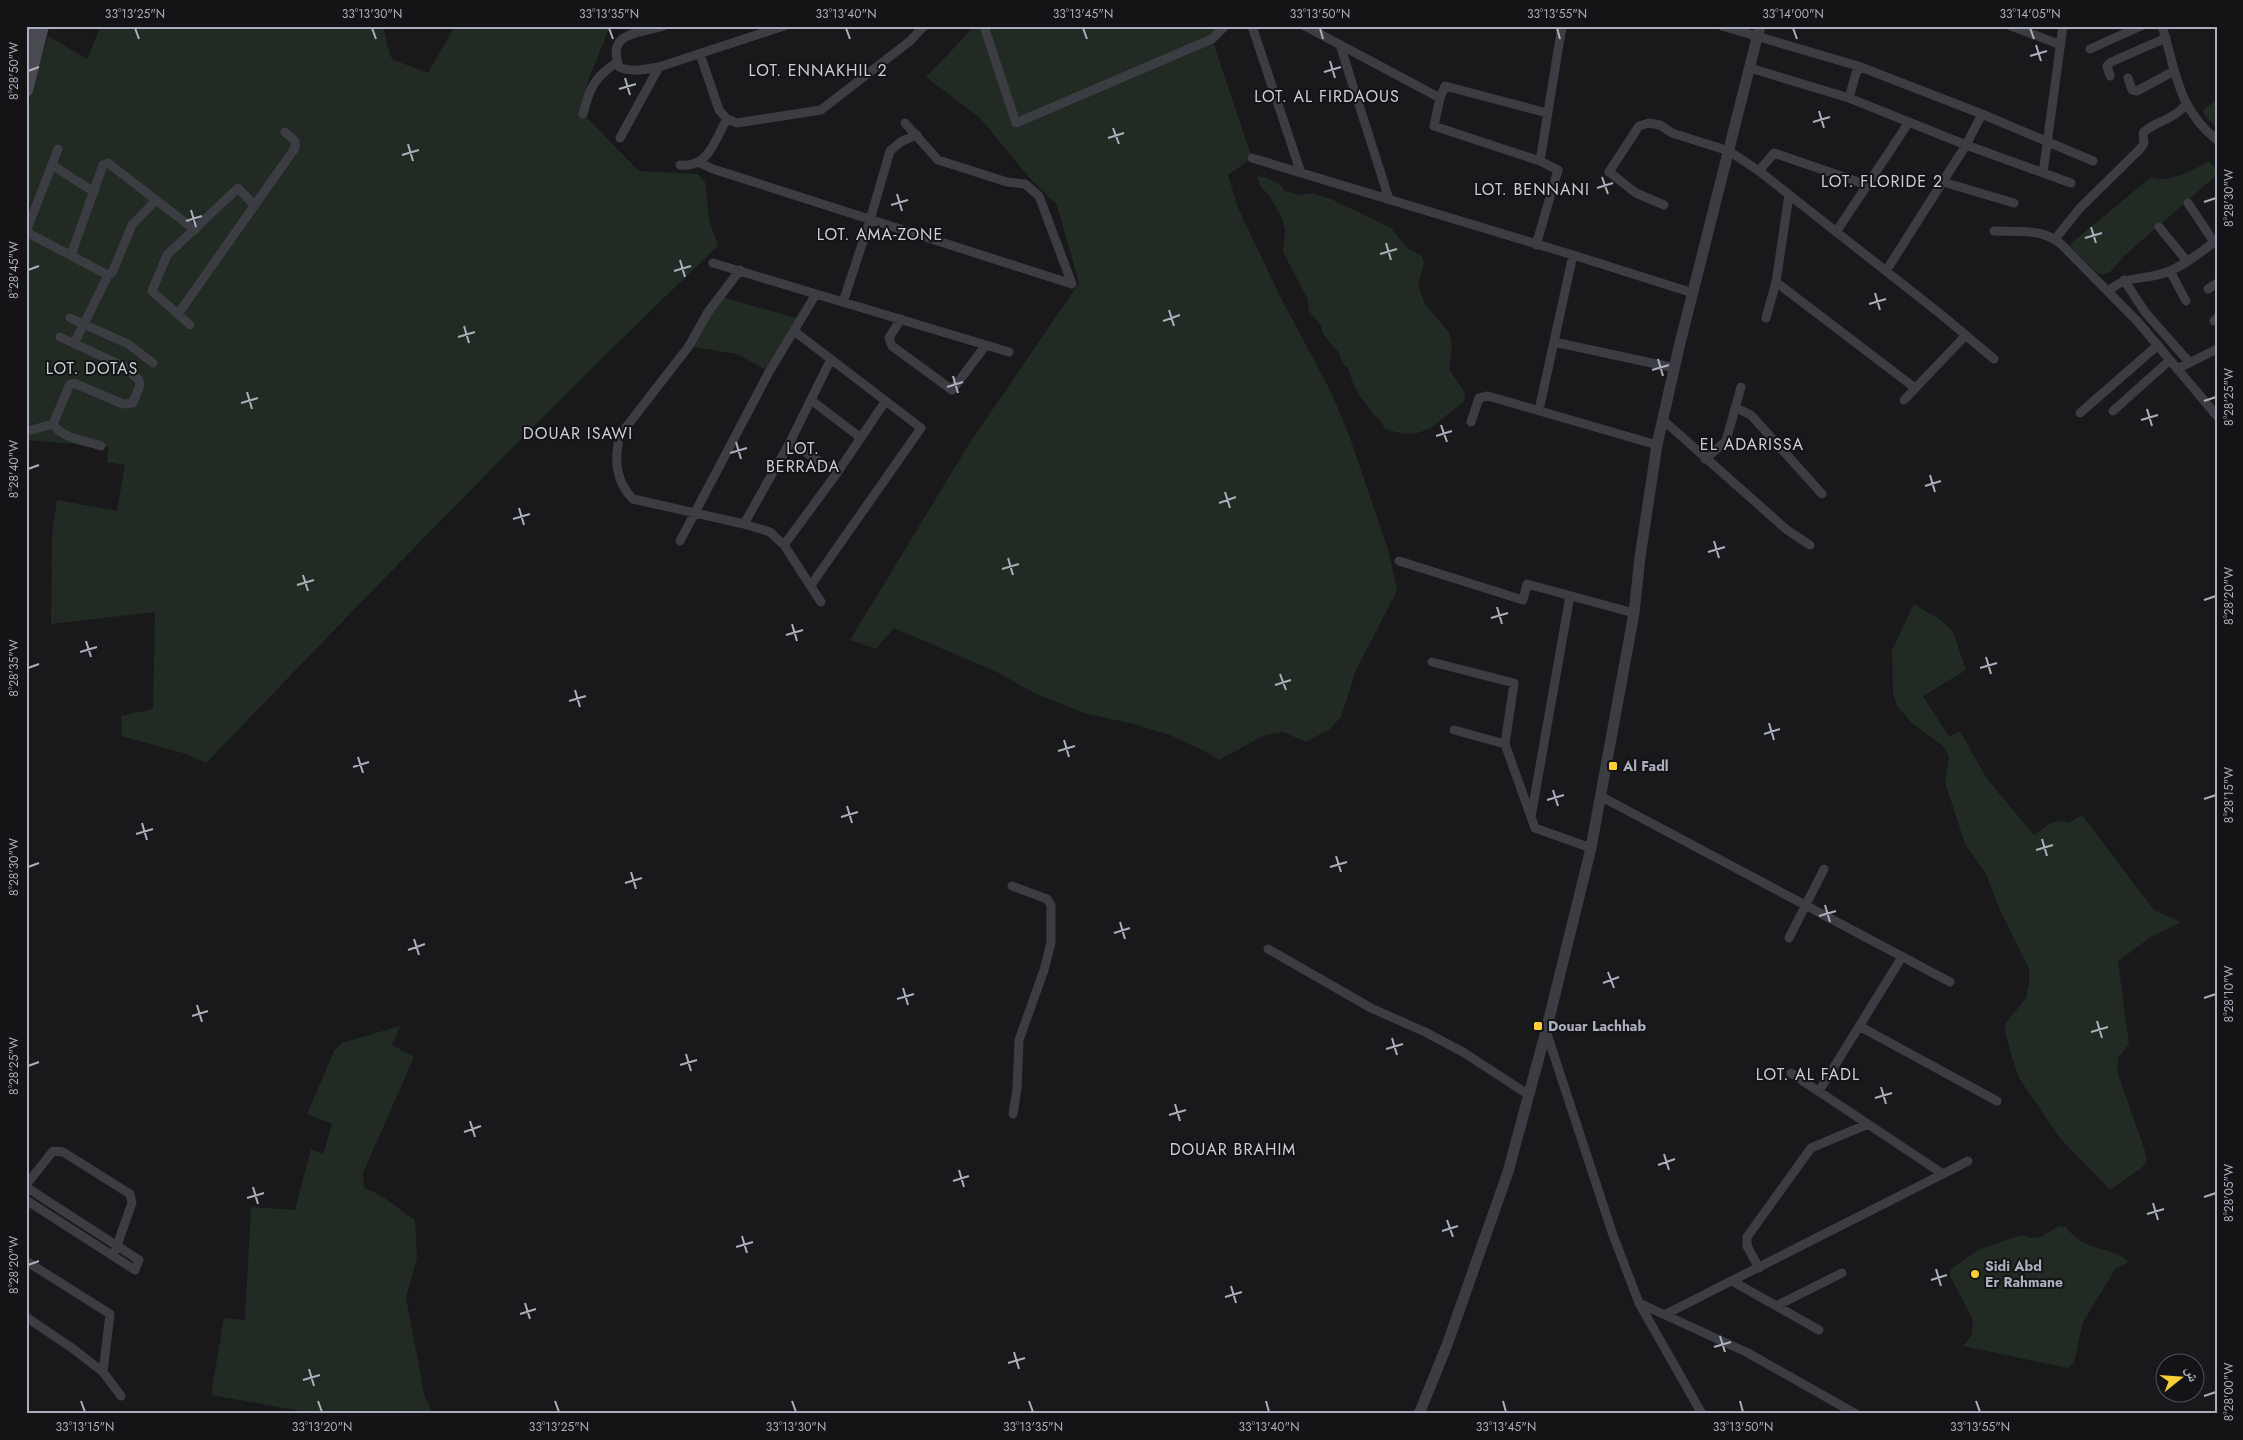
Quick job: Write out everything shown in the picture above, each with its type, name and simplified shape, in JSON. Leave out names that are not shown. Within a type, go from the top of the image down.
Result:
[{"type":"main road","points":[[26,90],[31,38],[42,26]]},
{"type":"street","points":[[663,26],[628,34],[622,38],[618,43],[617,62],[620,67],[625,70],[659,67],[784,26]]},
{"type":"street","points":[[700,54],[719,110],[727,119],[738,123],[821,110],[910,42],[924,26]]},
{"type":"street","points":[[984,26],[1016,124],[1212,39],[1225,26]]},
{"type":"street","points":[[1305,26],[1440,98]]},
{"type":"street","points":[[1540,162],[1562,26]]},
{"type":"street","points":[[1722,26],[1758,31],[1858,66],[1982,114],[2093,161]]},
{"type":"street","points":[[2011,26],[2061,45]]},
{"type":"street","points":[[2043,173],[2063,26]]},
{"type":"street","points":[[2090,49],[2141,26]]},
{"type":"street","points":[[2162,26],[2174,71],[2186,104],[2197,121],[2217,140]]},
{"type":"street","points":[[1254,27],[1301,173]]},
{"type":"street","points":[[1418,1414],[1447,1345],[1508,1172],[1546,1031],[1591,848],[1602,797],[1634,612],[1640,557],[1657,446],[1679,347],[1758,31]]},
{"type":"street","points":[[2110,76],[2107,66],[2111,62],[2166,38]]},
{"type":"street","points":[[1340,45],[1389,200]]},
{"type":"street","points":[[583,114],[588,93],[601,73],[617,62]]},
{"type":"street","points":[[1848,98],[1858,66]]},
{"type":"street","points":[[620,138],[659,67]]},
{"type":"street","points":[[1750,68],[1848,98],[1966,145],[2071,183]]},
{"type":"street","points":[[2128,78],[2132,90],[2137,91],[2174,71]]},
{"type":"street","points":[[1536,245],[1558,170],[1540,162],[1434,126],[1440,98],[1445,86],[1548,113]]},
{"type":"street","points":[[2055,239],[2080,208],[2141,148],[2144,143],[2143,133],[2147,129],[2173,117],[2186,104]]},
{"type":"street","points":[[1886,272],[1966,145],[1982,114]]},
{"type":"street","points":[[680,165],[690,166],[700,163],[727,119]]},
{"type":"street","points":[[1664,205],[1636,193],[1609,172],[1639,126],[1649,122],[1660,125],[1672,133],[1729,151],[1759,171],[1994,359]]},
{"type":"street","points":[[1836,232],[1909,122]]},
{"type":"street","points":[[700,163],[713,169],[1072,284],[1039,196],[1025,184],[1007,182],[938,160],[905,123]]},
{"type":"street","points":[[178,314],[295,148],[295,141],[292,136],[285,132]]},
{"type":"street","points":[[843,302],[890,151],[902,141],[917,135]]},
{"type":"street","points":[[58,149],[26,232],[108,275]]},
{"type":"street","points":[[1759,171],[1774,153],[1868,185]]},
{"type":"street","points":[[1252,158],[1574,255],[1693,293]]},
{"type":"street","points":[[71,256],[104,164],[108,163],[194,230]]},
{"type":"street","points":[[52,166],[94,192]]},
{"type":"street","points":[[1943,182],[2014,203]]},
{"type":"street","points":[[190,325],[152,291],[167,255],[238,188],[254,205]]},
{"type":"street","points":[[1766,318],[1776,282],[1789,195]]},
{"type":"street","points":[[74,344],[108,275],[112,273],[132,224],[156,200]]},
{"type":"street","points":[[2109,291],[2118,282],[2124,280],[2154,277],[2170,271],[2215,241],[2188,203]]},
{"type":"street","points":[[2159,227],[2186,260]]},
{"type":"street","points":[[1994,231],[2040,232],[2055,239],[2109,291],[2217,416]]},
{"type":"street","points":[[1539,410],[1574,255]]},
{"type":"street","points":[[713,263],[1009,352]]},
{"type":"street","points":[[740,270],[708,312],[689,346],[620,435],[616,451],[617,470],[623,490],[633,499],[744,524],[770,532],[784,545],[821,602]]},
{"type":"street","points":[[2170,271],[2186,301]]},
{"type":"street","points":[[2124,280],[2146,312],[2190,362]]},
{"type":"street","points":[[1776,282],[1916,388]]},
{"type":"street","points":[[2208,289],[2217,283]]},
{"type":"street","points":[[680,541],[769,372],[816,294]]},
{"type":"street","points":[[70,318],[128,344],[153,363]]},
{"type":"street","points":[[900,319],[889,338],[892,346],[952,390],[986,345]]},
{"type":"street","points":[[794,331],[921,428],[811,585]]},
{"type":"street","points":[[1904,400],[1966,335]]},
{"type":"street","points":[[28,432],[53,424],[70,384],[74,383],[123,404],[133,403],[140,385],[139,380],[123,366],[60,338]]},
{"type":"street","points":[[1554,342],[1675,368]]},
{"type":"street","points":[[2080,413],[2158,346]]},
{"type":"street","points":[[2177,369],[2217,348]]},
{"type":"street","points":[[744,524],[790,442],[831,359]]},
{"type":"street","points":[[2113,411],[2170,360]]},
{"type":"street","points":[[1705,459],[1726,441],[1741,387]]},
{"type":"street","points":[[1471,422],[1479,398],[1488,396],[1657,446]]},
{"type":"street","points":[[811,400],[861,438]]},
{"type":"street","points":[[784,545],[837,474],[886,402]]},
{"type":"street","points":[[1736,408],[1751,415],[1822,494]]},
{"type":"street","points":[[1663,420],[1787,530],[1810,545]]},
{"type":"street","points":[[53,424],[56,430],[62,433],[101,446]]},
{"type":"street","points":[[790,442],[837,474]]},
{"type":"street","points":[[1399,561],[1523,600],[1527,584],[1634,612]]},
{"type":"street","points":[[1531,817],[1570,596]]},
{"type":"street","points":[[1432,662],[1514,683],[1505,744],[1535,828],[1591,848]]},
{"type":"street","points":[[1454,730],[1505,744]]},
{"type":"street","points":[[1602,797],[1950,982]]},
{"type":"street","points":[[1789,938],[1824,869]]},
{"type":"street","points":[[1012,886],[1047,900],[1051,906],[1051,943],[1044,970],[1019,1040],[1017,1089],[1013,1114]]},
{"type":"street","points":[[1268,949],[1371,1008],[1425,1032],[1463,1052],[1529,1094]]},
{"type":"street","points":[[1819,1091],[1902,957]]},
{"type":"street","points":[[1859,1026],[1997,1101]]},
{"type":"street","points":[[1546,1031],[1614,1235],[1639,1303],[1702,1414]]},
{"type":"street","points":[[1791,1072],[1943,1174]]},
{"type":"street","points":[[1759,1268],[1747,1246],[1747,1238],[1811,1148],[1868,1124]]},
{"type":"street","points":[[26,1200],[112,1256],[135,1270],[139,1260],[117,1247],[26,1186],[53,1152],[63,1152],[130,1194],[132,1202],[117,1247],[112,1256]]},
{"type":"street","points":[[1666,1314],[1968,1161]]},
{"type":"street","points":[[26,1261],[110,1314],[103,1372]]},
{"type":"street","points":[[1776,1306],[1842,1273]]},
{"type":"street","points":[[1732,1281],[1819,1330]]},
{"type":"street","points":[[1639,1303],[1748,1353],[1856,1414]]},
{"type":"street","points":[[26,1317],[72,1348],[103,1372],[121,1396]]},
{"type":"shaded area","points":[[101,26],[202,26],[206,29],[211,26],[383,26],[390,56],[394,60],[428,73],[455,26],[610,26],[588,81],[583,114],[639,171],[698,174],[705,182],[709,220],[718,246],[523,437],[206,763],[186,754],[122,736],[121,716],[153,709],[155,612],[51,624],[52,535],[57,500],[117,511],[125,465],[107,462],[108,447],[26,440],[26,110],[48,36],[87,59]]},
{"type":"shaded area","points":[[975,26],[1225,26],[1212,39],[1252,158],[1228,175],[1238,208],[1281,298],[1331,392],[1349,435],[1389,552],[1397,591],[1356,670],[1341,717],[1330,729],[1306,742],[1283,732],[1265,735],[1219,760],[1170,735],[1130,723],[1087,714],[1036,694],[999,673],[894,628],[876,649],[850,640],[969,444],[1079,283],[1057,205],[1028,176],[980,118],[926,77]]},
{"type":"shaded area","points":[[2217,99],[2217,129],[2202,111]]},
{"type":"shaded area","points":[[2208,161],[2217,170],[2217,175],[2125,255],[2110,272],[2102,275],[2097,273],[2069,245],[2151,177],[2165,179],[2181,175]]},
{"type":"shaded area","points":[[1257,176],[1268,178],[1279,184],[1285,191],[1300,195],[1312,193],[1331,199],[1391,228],[1407,248],[1422,256],[1424,263],[1418,286],[1426,306],[1449,332],[1452,344],[1449,369],[1465,393],[1464,402],[1429,429],[1411,434],[1385,429],[1381,421],[1374,415],[1360,396],[1354,386],[1348,368],[1342,362],[1339,353],[1323,334],[1321,326],[1309,311],[1307,298],[1283,252],[1285,230],[1282,218],[1268,194],[1261,187]]},
{"type":"shaded area","points":[[719,296],[799,319],[769,372],[737,354],[689,346]]},
{"type":"shaded area","points":[[1914,604],[1942,621],[1953,632],[1966,670],[1923,696],[1949,737],[1960,731],[1987,779],[2034,835],[2054,822],[2063,821],[2068,823],[2082,815],[2154,910],[2181,922],[2151,937],[2118,961],[2129,1044],[2118,1058],[2117,1071],[2147,1161],[2143,1167],[2110,1190],[2059,1137],[2019,1078],[2005,1031],[2006,1023],[2026,998],[2029,984],[2029,969],[2001,912],[1985,872],[1965,844],[1945,782],[1949,756],[1943,746],[1912,723],[1898,707],[1893,695],[1892,650]]},
{"type":"shaded area","points":[[400,1026],[392,1045],[414,1057],[363,1173],[364,1188],[384,1198],[415,1220],[417,1258],[406,1298],[424,1394],[433,1414],[307,1414],[307,1412],[211,1395],[224,1318],[245,1320],[251,1207],[295,1210],[311,1149],[323,1154],[332,1124],[307,1114],[334,1051],[342,1043]]},
{"type":"shaded area","points":[[2059,1226],[2066,1227],[2081,1241],[2121,1256],[2129,1262],[2116,1268],[2083,1322],[2074,1363],[2068,1368],[1963,1346],[1972,1335],[1973,1320],[1950,1276],[1951,1269],[1980,1249],[2021,1235],[2032,1238],[2041,1237]]},
{"type":"place","name":"Al Fadl","points":[[1613,766]]},
{"type":"place","name":"Douar Lachhab","points":[[1538,1026]]},
{"type":"place","name":"Sidi Abd Er Rahmane","points":[[1975,1274]]},
{"type":"district","name":"LOT. ENNAKHIL 2","points":[[818,70]]},
{"type":"district","name":"LOT. AL FIRDAOUS","points":[[1327,96]]},
{"type":"district","name":"LOT. FLORIDE 2","points":[[1882,181]]},
{"type":"district","name":"LOT. BENNANI","points":[[1532,189]]},
{"type":"district","name":"LOT. AMA-ZONE","points":[[880,234]]},
{"type":"district","name":"LOT. DOTAS","points":[[92,368]]},
{"type":"district","name":"DOUAR ISAWI","points":[[578,433]]},
{"type":"district","name":"EL ADARISSA","points":[[1752,444]]},
{"type":"district","name":"LOT. BERRADA","points":[[803,457]]},
{"type":"district","name":"LOT. AL FADL","points":[[1808,1074]]},
{"type":"district","name":"DOUAR BRAHIM","points":[[1233,1149]]}]
